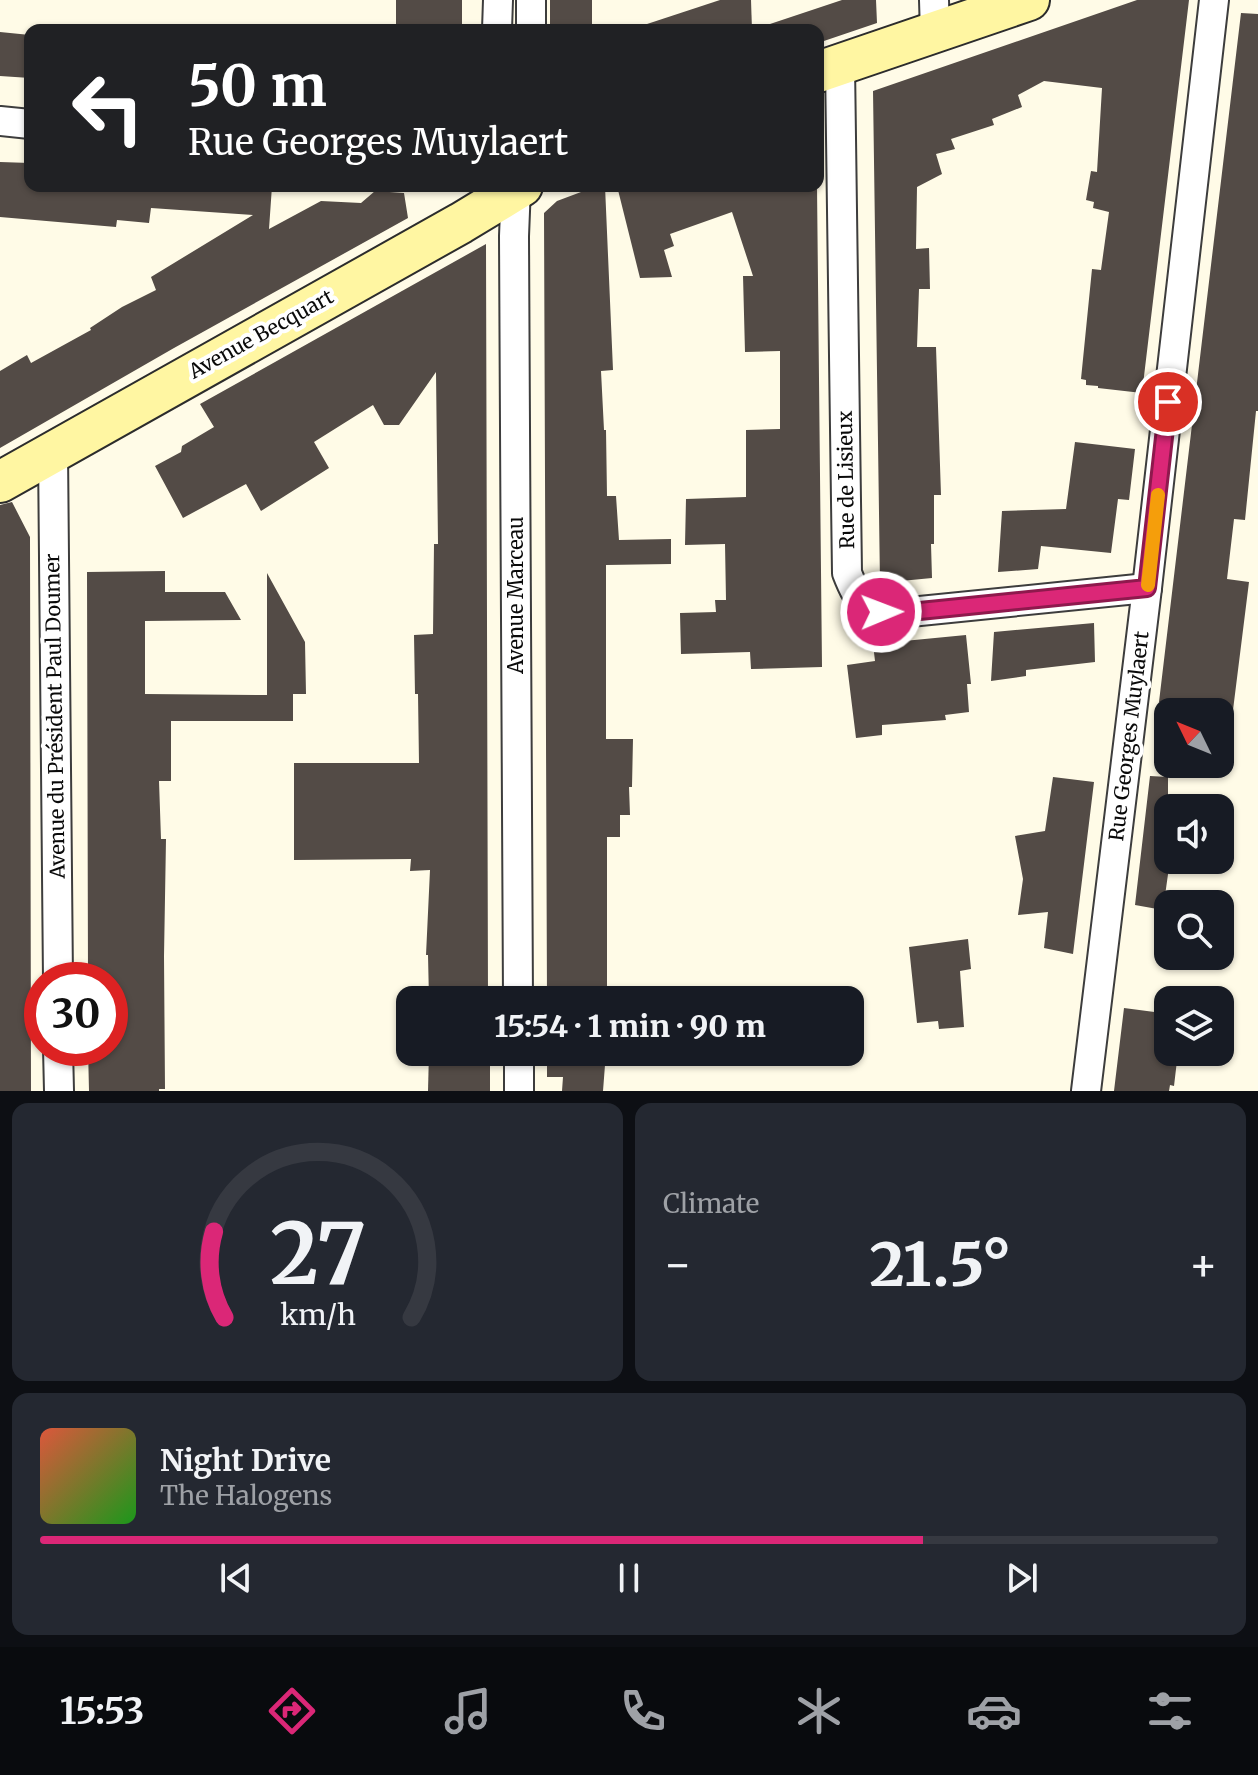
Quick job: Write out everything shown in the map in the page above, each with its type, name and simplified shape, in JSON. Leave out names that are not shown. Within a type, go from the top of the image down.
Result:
[{"type":"street","points":[[497,24],[498,0]]},
{"type":"street","points":[[531,0],[531,24]]},
{"type":"street","points":[[829,68],[934,16],[1029,0]]},
{"type":"street","name":"Rue Georges Muylaert","points":[[1086,1091],[1214,0]]},
{"type":"street","name":"Rue de Lisieux","points":[[829,68],[847,573],[855,593],[866,605],[881,612],[900,613],[1147,588]]},
{"type":"street","points":[[0,121],[24,123]]},
{"type":"street","name":"Avenue Becquart","points":[[0,482],[461,223],[508,192]]},
{"type":"street","name":"Avenue Marceau","points":[[516,192],[518,986]]},
{"type":"street","name":"Avenue du Président Paul Doumer","points":[[53,452],[58,962]]},
{"type":"street","points":[[58,1066],[59,1091]]},
{"type":"street","points":[[519,1066],[519,1091]]},
{"type":"building","points":[[396,0],[462,0],[462,24],[396,24]]},
{"type":"building","points":[[550,0],[592,0],[592,24],[550,24]]},
{"type":"building","points":[[720,0],[751,0],[752,24],[647,24]]},
{"type":"building","points":[[842,0],[876,0],[877,23],[824,41],[824,24],[770,24]]},
{"type":"building","points":[[1137,0],[1189,0],[1142,393],[1098,388],[1086,385],[1086,380],[1081,379],[1092,269],[1101,270],[1109,212],[1093,208],[1094,202],[1086,200],[1091,171],[1097,172],[1102,88],[1044,81],[1018,95],[1022,107],[992,119],[994,125],[951,139],[955,149],[936,154],[942,174],[917,187],[916,249],[929,248],[930,289],[919,289],[917,347],[936,347],[941,495],[934,495],[932,578],[880,583],[873,91]]},
{"type":"building","points":[[1241,13],[1258,14],[1258,411],[1245,520],[1234,519],[1227,579],[1249,582],[1234,702],[1234,698],[1159,698]]},
{"type":"building","points":[[0,32],[24,34],[24,78],[0,76]]},
{"type":"building","points":[[0,162],[24,163],[24,192],[272,192],[269,229],[321,201],[361,203],[374,192],[404,193],[408,218],[0,448],[0,371],[27,355],[31,363],[91,330],[122,307],[156,290],[151,277],[253,215],[151,208],[149,223],[117,220],[116,227],[0,217]]},
{"type":"building","points":[[581,192],[605,192],[613,370],[601,371],[607,496],[616,496],[619,540],[671,539],[671,564],[606,565],[606,739],[633,739],[630,815],[620,815],[620,837],[607,837],[607,986],[547,986],[544,213],[557,201]]},
{"type":"building","points":[[618,192],[817,192],[822,667],[751,669],[750,652],[681,654],[680,613],[716,612],[715,600],[726,600],[725,544],[685,545],[686,499],[746,497],[746,430],[780,429],[780,351],[745,352],[743,276],[753,276],[732,212],[670,234],[674,246],[664,250],[672,277],[640,278]]},
{"type":"building","points":[[486,244],[488,986],[429,986],[426,955],[430,870],[410,871],[411,859],[294,860],[294,763],[419,763],[414,635],[433,634],[434,544],[438,544],[436,372],[399,425],[384,425],[373,405],[314,442],[329,468],[261,511],[246,484],[183,518],[155,466],[181,452],[182,446],[214,427],[200,404]]},
{"type":"building","points":[[1075,442],[1135,449],[1129,500],[1118,499],[1111,553],[1041,546],[1038,569],[998,572],[1002,511],[1066,509]]},
{"type":"building","points":[[12,502],[30,537],[31,962],[24,962],[24,1066],[31,1066],[31,1091],[0,1091],[0,505]]},
{"type":"building","points":[[165,571],[165,592],[225,592],[241,620],[145,621],[145,694],[267,695],[267,573],[305,642],[306,694],[293,694],[293,721],[171,721],[171,781],[159,781],[161,839],[166,839],[165,1089],[159,1091],[89,1091],[88,1066],[128,1066],[128,962],[88,962],[87,572]]},
{"type":"building","points":[[1094,623],[1095,662],[1026,670],[1026,676],[991,681],[994,632]]},
{"type":"building","points":[[966,635],[971,684],[967,684],[969,712],[945,715],[946,720],[882,725],[882,735],[856,738],[847,665],[875,661],[873,644]]},
{"type":"building","points":[[1150,776],[1168,778],[1168,794],[1154,794],[1154,874],[1168,874],[1166,890],[1154,890],[1154,908],[1135,905]]},
{"type":"building","points":[[1053,777],[1094,782],[1073,954],[1044,948],[1048,912],[1018,915],[1023,879],[1015,836],[1045,831]]},
{"type":"building","points":[[968,939],[971,969],[960,971],[964,1027],[939,1029],[938,1021],[917,1023],[909,947]]},
{"type":"building","points":[[1124,1008],[1154,1012],[1154,1066],[1176,1066],[1174,1086],[1170,1085],[1169,1091],[1114,1091]]},
{"type":"building","points":[[429,1066],[490,1066],[490,1091],[428,1091]]},
{"type":"building","points":[[547,1066],[605,1066],[603,1091],[562,1091],[563,1077],[547,1077]]},
{"type":"slow traffic","points":[[1148,585],[1158,495]]},
{"type":"route","points":[[881,612],[900,613],[1147,588],[1168,402]]}]
